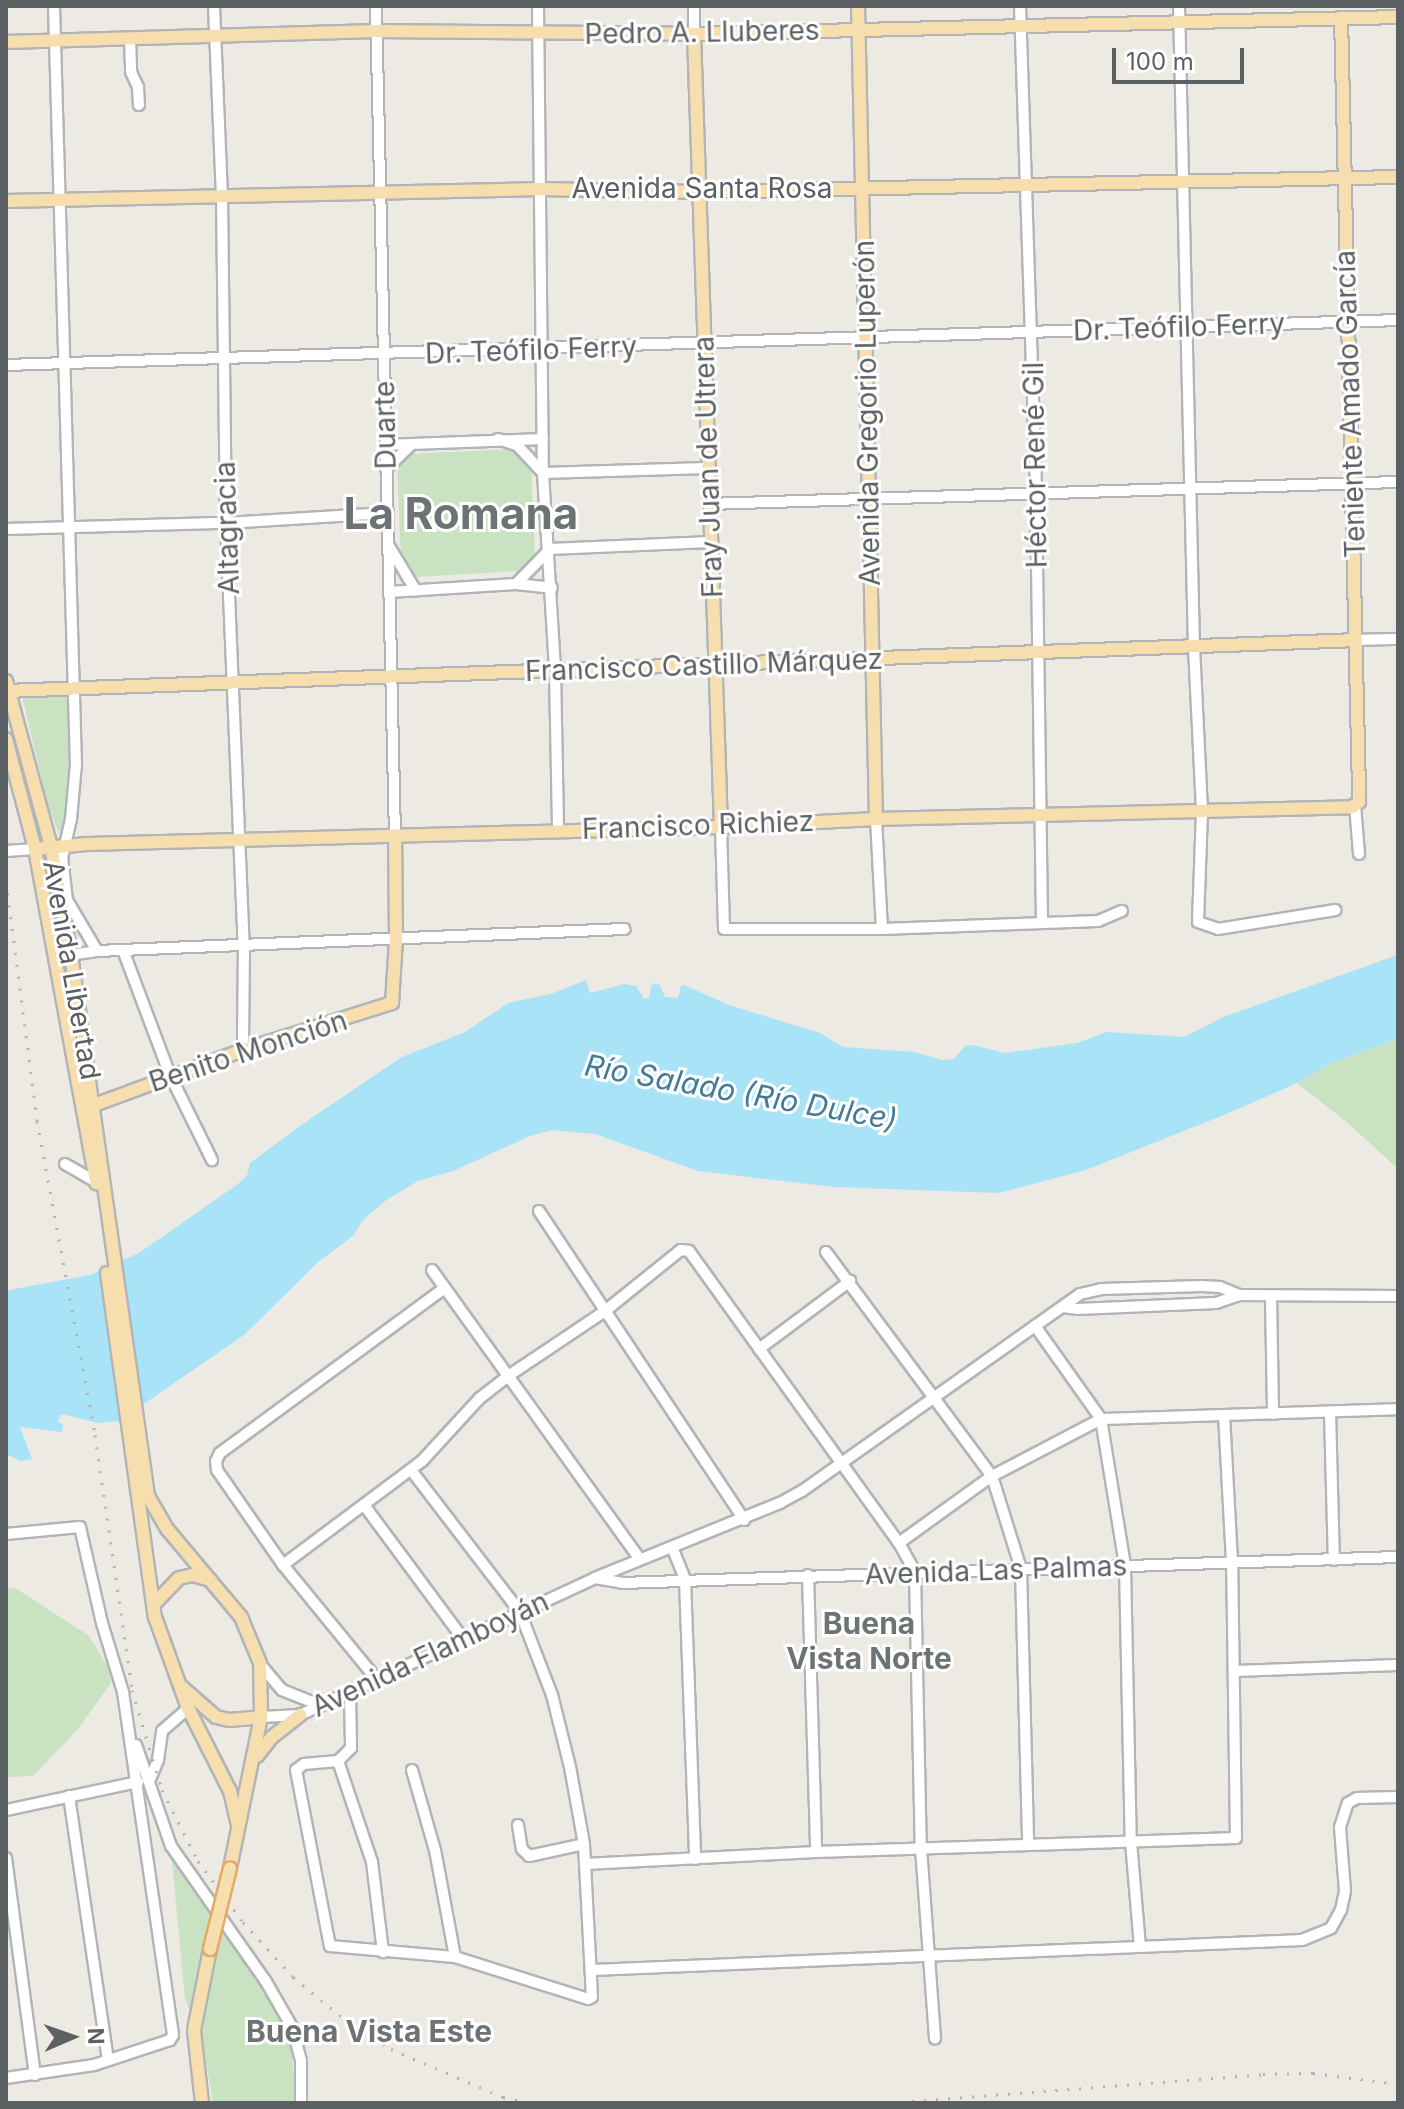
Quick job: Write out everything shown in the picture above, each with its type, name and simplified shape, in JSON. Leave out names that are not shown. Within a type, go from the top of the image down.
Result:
[{"type":"main road","name":"Avenida Gregorio Luperón","points":[[858,6],[876,819]]},
{"type":"main road","name":"Pedro A. Lluberes","points":[[6,42],[376,31],[694,34],[1020,24],[1180,24],[1341,12],[1398,17]]},
{"type":"main road","name":"Teniente Amado García","points":[[1341,12],[1346,321],[1353,483],[1357,803]]},
{"type":"main road","name":"Fray Juan de Utrera","points":[[694,34],[706,468],[721,827]]},
{"type":"main road","name":"Avenida Santa Rosa","points":[[6,201],[540,189],[699,192],[1398,177]]},
{"type":"main road","name":"Francisco Castillo Márquez","points":[[7,688],[391,678],[1037,650],[1356,640]]},
{"type":"main road","name":"Avenida Libertad","points":[[7,688],[57,846],[94,1105],[110,1265]]},
{"type":"main road","name":"Avenida Libertad","points":[[6,739],[35,849],[110,1265]]},
{"type":"main road","name":"Francisco Richiez","points":[[35,849],[239,840],[721,827],[876,819],[1202,812],[1357,803]]},
{"type":"main road","name":"Duarte","points":[[395,835],[395,992]]},
{"type":"main road","name":"Benito Monción","points":[[94,1105],[243,1050],[387,1006],[393,1002],[395,992]]},
{"type":"main road","points":[[110,1265],[135,1437],[153,1605],[167,1660],[230,1791],[237,1825]]},
{"type":"main road","points":[[135,1437],[152,1504],[168,1530],[241,1617],[260,1663],[261,1717],[255,1759],[237,1825],[194,2030],[202,2103]]},
{"type":"main road","points":[[153,1605],[179,1578],[193,1575],[210,1580]]},
{"type":"main road","points":[[181,1686],[216,1717],[229,1720],[261,1717]]},
{"type":"main road","points":[[255,1759],[272,1737],[300,1715]]},
{"type":"street","points":[[54,6],[76,764],[71,819],[57,846],[67,900],[97,951]]},
{"type":"street","name":"Altagracia","points":[[214,6],[222,197],[226,523],[244,947],[243,1050]]},
{"type":"street","name":"Duarte","points":[[376,6],[395,835]]},
{"type":"street","points":[[538,6],[543,473],[552,588],[558,830]]},
{"type":"street","name":"Fray Juan de Utrera","points":[[694,6],[694,34]]},
{"type":"street","name":"Héctor René Gil","points":[[1020,6],[1023,183],[1032,331],[1036,492],[1042,923]]},
{"type":"street","points":[[1179,6],[1189,329],[1194,647],[1202,812],[1198,922],[1218,929],[1335,910]]},
{"type":"street","points":[[130,39],[131,72],[138,87],[139,105]]},
{"type":"street","name":"Dr. Teófilo Ferry","points":[[6,365],[224,356],[704,345],[1398,320]]},
{"type":"street","points":[[498,439],[528,453],[543,473]]},
{"type":"street","points":[[385,445],[543,439]]},
{"type":"street","points":[[386,469],[410,446]]},
{"type":"street","points":[[543,473],[706,468]]},
{"type":"street","points":[[708,504],[1398,482]]},
{"type":"street","points":[[6,529],[226,523],[387,513]]},
{"type":"street","points":[[516,584],[550,549],[710,542]]},
{"type":"street","points":[[388,545],[416,591]]},
{"type":"street","points":[[389,592],[516,584],[552,588]]},
{"type":"street","name":"Francisco Castillo Márquez","points":[[1356,640],[1398,639]]},
{"type":"street","points":[[1357,803],[1359,854]]},
{"type":"street","points":[[876,819],[882,929],[1098,921],[1122,911]]},
{"type":"street","name":"Fray Juan de Utrera","points":[[721,827],[724,929],[882,929]]},
{"type":"street","points":[[6,851],[35,849]]},
{"type":"street","points":[[56,957],[97,951],[625,929]]},
{"type":"street","points":[[123,950],[170,1075],[212,1160]]},
{"type":"street","points":[[65,1164],[96,1182]]},
{"type":"street","points":[[539,1211],[744,1520]]},
{"type":"street","points":[[283,1565],[411,1470],[480,1398],[508,1376],[605,1311],[681,1250],[689,1251],[899,1543],[915,1572],[921,1848],[935,2038]]},
{"type":"street","points":[[826,1252],[992,1476],[1021,1569],[1028,1844]]},
{"type":"street","points":[[432,1270],[639,1558]]},
{"type":"street","points":[[759,1349],[850,1281]]},
{"type":"street","name":"Avenida Flamboyán","points":[[261,1717],[300,1715],[639,1558],[744,1520],[802,1491],[932,1396],[1063,1307],[1070,1298],[1101,1289],[1220,1287],[1239,1295]]},
{"type":"street","points":[[378,1681],[283,1565],[217,1470],[220,1453],[445,1288]]},
{"type":"street","points":[[1063,1307],[1216,1303],[1239,1295],[1398,1296]]},
{"type":"street","points":[[1271,1296],[1273,1414]]},
{"type":"street","points":[[1035,1326],[1101,1419],[1125,1566],[1131,1842],[1140,1946]]},
{"type":"street","points":[[899,1543],[992,1476],[1101,1419],[1398,1409]]},
{"type":"street","points":[[1330,1412],[1334,1560]]},
{"type":"street","points":[[585,1864],[816,1852],[1236,1838],[1232,1562],[1224,1416]]},
{"type":"street","points":[[260,1663],[282,1690],[295,1696],[312,1702],[345,1696],[353,1737],[351,1748],[338,1761],[304,1764],[296,1770],[327,1941],[335,1948],[455,1957],[588,1999],[594,1993],[584,1844],[570,1767],[552,1695],[520,1612],[411,1470]]},
{"type":"street","points":[[364,1505],[464,1640]]},
{"type":"street","points":[[6,1534],[80,1527],[102,1623],[119,1669],[173,2035],[170,2040],[108,2060],[6,2078]]},
{"type":"street","points":[[672,1547],[685,1580],[695,1859]]},
{"type":"street","name":"Avenida Las Palmas","points":[[595,1578],[622,1583],[1398,1557]]},
{"type":"street","points":[[808,1575],[816,1852]]},
{"type":"street","points":[[1234,1671],[1398,1665]]},
{"type":"street","points":[[150,1779],[158,1760],[162,1731],[188,1708]]},
{"type":"street","points":[[130,1732],[150,1779],[171,1846],[265,1980],[292,2027],[301,2061],[301,2103]]},
{"type":"street","points":[[338,1761],[372,1862],[383,1952]]},
{"type":"street","points":[[412,1770],[435,1850],[455,1957]]},
{"type":"street","points":[[6,1810],[138,1782]]},
{"type":"street","points":[[69,1796],[108,2060]]},
{"type":"street","points":[[593,1970],[1302,1940],[1331,1928],[1341,1910],[1345,1891],[1342,1812],[1357,1798],[1398,1797]]},
{"type":"street","points":[[518,1825],[522,1849],[529,1856],[584,1844]]},
{"type":"street","points":[[6,1858],[35,2075]]},
{"type":"green space","points":[[517,449],[531,463],[535,560],[518,571],[415,577],[401,559],[397,465],[411,454]]},
{"type":"green space","points":[[68,693],[70,818],[66,832],[58,831],[47,802],[22,696]]},
{"type":"green space","points":[[1398,1039],[1398,1169],[1348,1123],[1297,1083],[1331,1063]]},
{"type":"green space","points":[[15,1588],[88,1635],[108,1667],[111,1683],[77,1730],[33,1776],[6,1777],[6,1589]]},
{"type":"green space","points":[[172,1861],[258,1977],[290,2038],[296,2094],[292,2103],[213,2103],[202,2038],[185,1999]]},
{"type":"water","name":"Río Salado (Río Dulce)","points":[[1398,955],[1398,1039],[1331,1063],[1297,1083],[1229,1113],[1086,1170],[999,1193],[834,1187],[698,1171],[595,1134],[552,1130],[530,1136],[453,1171],[418,1181],[385,1201],[363,1220],[353,1236],[318,1262],[244,1335],[119,1421],[99,1423],[61,1414],[58,1422],[63,1424],[62,1432],[20,1427],[32,1459],[20,1461],[6,1454],[6,1300],[9,1290],[90,1275],[139,1253],[238,1184],[247,1176],[250,1163],[304,1123],[402,1057],[465,1032],[508,1003],[551,994],[586,980],[590,993],[624,984],[636,986],[644,999],[649,998],[652,983],[660,985],[665,997],[678,998],[684,985],[729,1005],[820,1033],[843,1047],[914,1052],[943,1060],[954,1059],[965,1046],[1005,1053],[1077,1043],[1107,1032],[1184,1037],[1223,1017]]},
{"type":"railway","points":[[6,881],[37,1121],[95,1435],[132,1690],[162,1790],[198,1861],[243,1922],[293,1977],[343,2018],[391,2049],[503,2097],[530,2103]]},
{"type":"railway","points":[[888,2103],[1263,2074],[1313,2073],[1398,2084]]},
{"type":"district","name":"La Romana","points":[[461,513]]},
{"type":"district","name":"Buena Vista Norte","points":[[869,1640]]},
{"type":"district","name":"Buena Vista Este","points":[[369,2031]]}]
